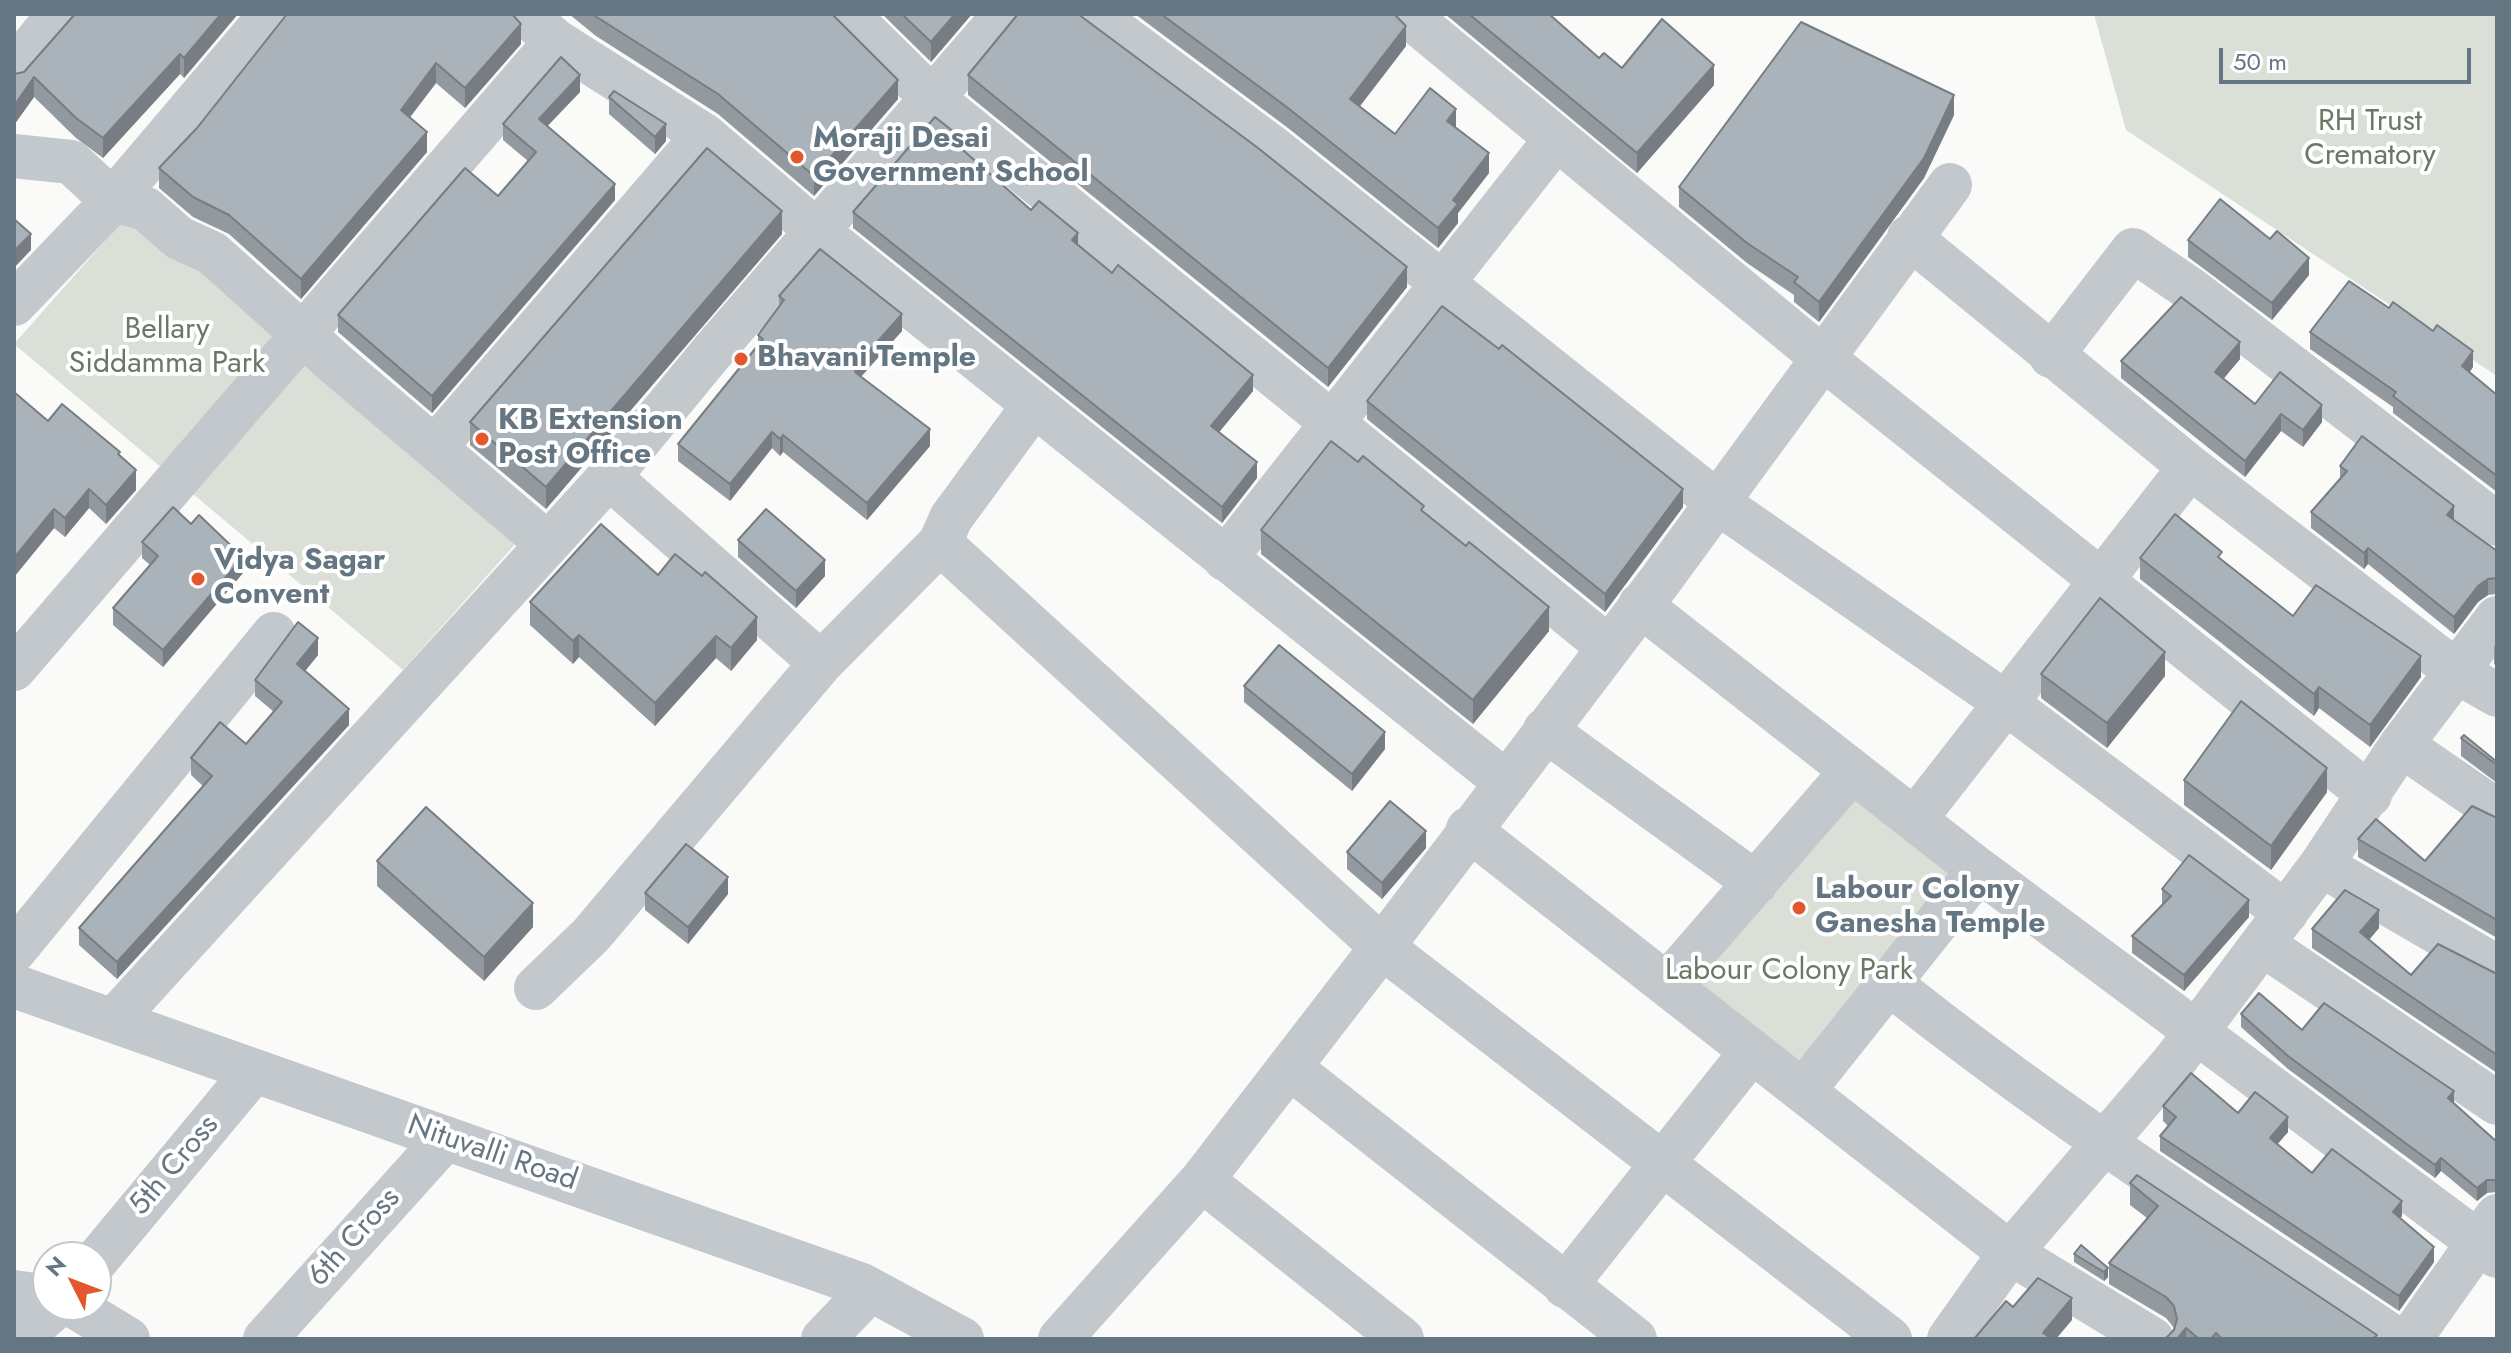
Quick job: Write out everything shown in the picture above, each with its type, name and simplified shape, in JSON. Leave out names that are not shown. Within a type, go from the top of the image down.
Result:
[{"type":"street","points":[[14,69],[59,14]]},
{"type":"street","points":[[14,304],[111,199],[271,14]]},
{"type":"street","points":[[847,14],[931,97],[1607,646]]},
{"type":"street","points":[[113,1021],[609,477],[1005,14]]},
{"type":"street","points":[[1093,14],[1273,148],[1717,502],[2006,703],[2274,929],[2497,1103]]},
{"type":"street","points":[[1406,14],[2100,583],[2370,795]]},
{"type":"street","points":[[14,669],[306,334],[541,28],[704,135],[817,231],[1507,783]]},
{"type":"street","points":[[436,446],[704,135]]},
{"type":"street","points":[[1225,559],[1556,139]]},
{"type":"street","points":[[14,156],[71,162],[111,199],[146,209],[179,238],[212,253],[306,334],[337,365],[548,544]]},
{"type":"street","points":[[1060,1339],[1202,1180],[1382,947],[1824,359],[1909,237],[1950,185]]},
{"type":"street","points":[[1909,237],[2190,467],[2457,672],[2497,695]]},
{"type":"street","points":[[2051,356],[2133,250],[2193,291],[2497,524]]},
{"type":"street","points":[[536,988],[591,935],[821,663],[940,543],[951,518],[1034,405]]},
{"type":"street","points":[[1915,819],[2190,467]]},
{"type":"street","points":[[609,477],[821,663]]},
{"type":"street","points":[[940,543],[1382,947],[1890,1339]]},
{"type":"street","points":[[1640,605],[1979,870],[2490,1238],[2410,1339]]},
{"type":"street","points":[[1949,1339],[2010,1253],[2198,1029],[2321,865],[2401,745],[2497,618]]},
{"type":"street","points":[[15,979],[274,634]]},
{"type":"street","points":[[1545,730],[1756,883]]},
{"type":"street","points":[[2401,745],[2497,811]]},
{"type":"street","points":[[1667,984],[1852,771]]},
{"type":"street","points":[[1468,829],[2010,1253],[2152,1339]]},
{"type":"street","points":[[2321,865],[2497,967]]},
{"type":"street","points":[[1803,1091],[1979,870]]},
{"type":"street","name":"Nituvalli Road","points":[[15,979],[113,1021],[870,1290],[962,1339]]},
{"type":"street","points":[[1889,983],[1954,1035],[2104,1143],[2396,1339]]},
{"type":"street","points":[[1565,1286],[1752,1051]]},
{"type":"street","points":[[1289,1067],[1635,1339]]},
{"type":"street","name":"5th Cross","points":[[112,1242],[254,1071]]},
{"type":"street","name":"6th Cross","points":[[265,1339],[446,1138]]},
{"type":"street","points":[[1202,1180],[1402,1339]]},
{"type":"street","points":[[823,1339],[870,1290]]},
{"type":"street","points":[[19,1339],[40,1321]]},
{"type":"street","points":[[98,1321],[128,1339]]},
{"type":"green space","name":"RH Trust Crematory","points":[[2094,14],[2497,14],[2497,376],[2126,130]]},
{"type":"green space","name":"Bellary Siddamma Park","points":[[141,200],[526,532],[403,670],[14,344]]},
{"type":"green space","name":"Labour Colony Park","points":[[1852,771],[1979,870],[1803,1091],[1667,984]]},
{"type":"building","points":[[75,14],[221,14],[184,58],[180,54],[103,138],[76,118],[34,77],[14,106],[14,74],[24,72]]},
{"type":"building","points":[[287,14],[512,14],[521,24],[465,88],[436,63],[401,110],[427,132],[301,279],[229,215],[193,197],[159,168],[197,128]]},
{"type":"building","name":"Moraji Desai Government School","points":[[592,14],[832,14],[898,80],[814,176],[718,94]]},
{"type":"building","points":[[902,14],[955,14],[931,42]]},
{"type":"building","points":[[1018,14],[1078,14],[1258,148],[1407,267],[1328,368],[968,75]]},
{"type":"building","points":[[1161,14],[1394,14],[1406,26],[1350,99],[1395,134],[1430,88],[1456,109],[1447,121],[1489,153],[1453,200],[1458,204],[1438,228],[1288,108]]},
{"type":"building","points":[[1469,14],[1549,14],[1599,58],[1604,53],[1622,68],[1662,19],[1714,65],[1637,153]]},
{"type":"building","points":[[1801,22],[1954,95],[1924,158],[1819,302],[1794,282],[1798,277],[1747,243],[1679,187]]},
{"type":"building","points":[[561,57],[580,75],[539,119],[615,184],[432,396],[338,315],[465,168],[498,196],[536,152],[503,124]]},
{"type":"building","points":[[614,91],[666,124],[655,137],[609,97]]},
{"type":"building","points":[[935,117],[954,132],[949,137],[956,144],[1031,210],[1039,201],[1078,233],[1072,240],[1112,273],[1118,265],[1253,375],[1211,426],[1257,462],[1222,507],[853,212]]},
{"type":"building","points":[[707,148],[782,211],[546,487],[470,422]]},
{"type":"building","points":[[2220,199],[2270,239],[2277,231],[2309,258],[2272,303],[2188,240]]},
{"type":"building","points":[[14,219],[31,234],[14,251]]},
{"type":"building","points":[[820,249],[902,314],[854,368],[856,373],[930,429],[867,503],[783,435],[780,439],[772,432],[730,484],[678,444],[763,339],[758,335],[784,300],[779,296]]},
{"type":"building","points":[[2349,281],[2389,308],[2393,302],[2433,331],[2437,325],[2473,351],[2462,366],[2497,395],[2497,476],[2393,396],[2396,392],[2310,332]]},
{"type":"building","points":[[2181,297],[2240,342],[2215,372],[2255,404],[2280,372],[2322,405],[2303,430],[2281,414],[2245,461],[2121,361]]},
{"type":"building","points":[[1442,306],[1499,349],[1502,345],[1683,489],[1605,594],[1367,401]]},
{"type":"building","points":[[14,392],[48,421],[62,404],[120,452],[118,454],[136,470],[106,505],[89,489],[65,518],[54,509],[14,558]]},
{"type":"building","points":[[2362,436],[2454,506],[2447,515],[2497,551],[2497,578],[2488,579],[2478,586],[2454,617],[2368,548],[2364,553],[2311,512],[2347,471],[2340,466]]},
{"type":"building","points":[[1331,441],[1358,462],[1363,456],[1424,506],[1421,510],[1466,546],[1469,542],[1549,607],[1473,700],[1261,530]]},
{"type":"building","points":[[173,507],[191,524],[199,515],[243,557],[163,650],[113,608],[158,556],[142,542]]},
{"type":"building","points":[[766,509],[825,560],[796,591],[738,540]]},
{"type":"building","points":[[2175,514],[2222,552],[2218,557],[2293,616],[2316,585],[2421,656],[2370,725],[2319,687],[2314,694],[2140,558]]},
{"type":"building","points":[[601,524],[658,575],[675,554],[702,576],[705,572],[757,617],[731,648],[716,636],[655,703],[579,635],[573,641],[530,602]]},
{"type":"building","points":[[2100,598],[2165,652],[2107,723],[2041,674]]},
{"type":"building","points":[[298,622],[318,638],[297,664],[349,709],[117,962],[79,928],[212,776],[191,758],[220,722],[246,744],[282,702],[255,680]]},
{"type":"building","points":[[1279,645],[1385,732],[1352,774],[1244,686]]},
{"type":"building","points":[[2241,701],[2327,768],[2271,846],[2184,780]]},
{"type":"building","points":[[2464,735],[2497,762],[2497,765],[2461,738]]},
{"type":"building","points":[[1390,801],[1426,831],[1382,883],[1347,852]]},
{"type":"building","points":[[2472,806],[2497,818],[2497,920],[2358,839],[2376,819],[2425,861]]},
{"type":"building","points":[[426,807],[533,903],[484,957],[377,861]]},
{"type":"building","points":[[686,844],[728,877],[688,927],[645,893]]},
{"type":"building","points":[[2189,855],[2249,900],[2184,975],[2132,936],[2171,896],[2162,889]]},
{"type":"building","points":[[2345,890],[2379,910],[2360,932],[2411,975],[2438,944],[2497,974],[2497,1055],[2312,929]]},
{"type":"building","points":[[2259,993],[2302,1030],[2324,1003],[2454,1091],[2448,1098],[2497,1142],[2497,1180],[2487,1180],[2477,1188],[2441,1158],[2435,1165],[2288,1056],[2241,1014]]},
{"type":"building","points":[[2191,1073],[2238,1113],[2255,1092],[2288,1117],[2270,1138],[2312,1173],[2332,1149],[2402,1201],[2393,1212],[2434,1247],[2399,1296],[2160,1136],[2176,1117],[2163,1106]]},
{"type":"building","points":[[2137,1175],[2377,1335],[2373,1339],[2222,1339],[2216,1333],[2211,1339],[2199,1339],[2186,1328],[2177,1339],[2165,1339],[2174,1330],[2177,1319],[2174,1306],[2166,1297],[2109,1263],[2158,1206],[2130,1183]]},
{"type":"building","points":[[2081,1245],[2108,1268],[2104,1272],[2074,1254]]},
{"type":"building","points":[[2038,1278],[2072,1298],[2043,1333],[2048,1336],[2046,1339],[1974,1339],[2006,1301],[2013,1307]]},
{"type":"place","name":"Moraji Desai Government School","points":[[797,157]]},
{"type":"place","name":"Bhavani Temple","points":[[741,359]]},
{"type":"place","name":"KB Extension Post Office","points":[[482,439]]},
{"type":"place","name":"Vidya Sagar Convent","points":[[198,579]]},
{"type":"place","name":"Labour Colony Ganesha Temple","points":[[1799,908]]}]
